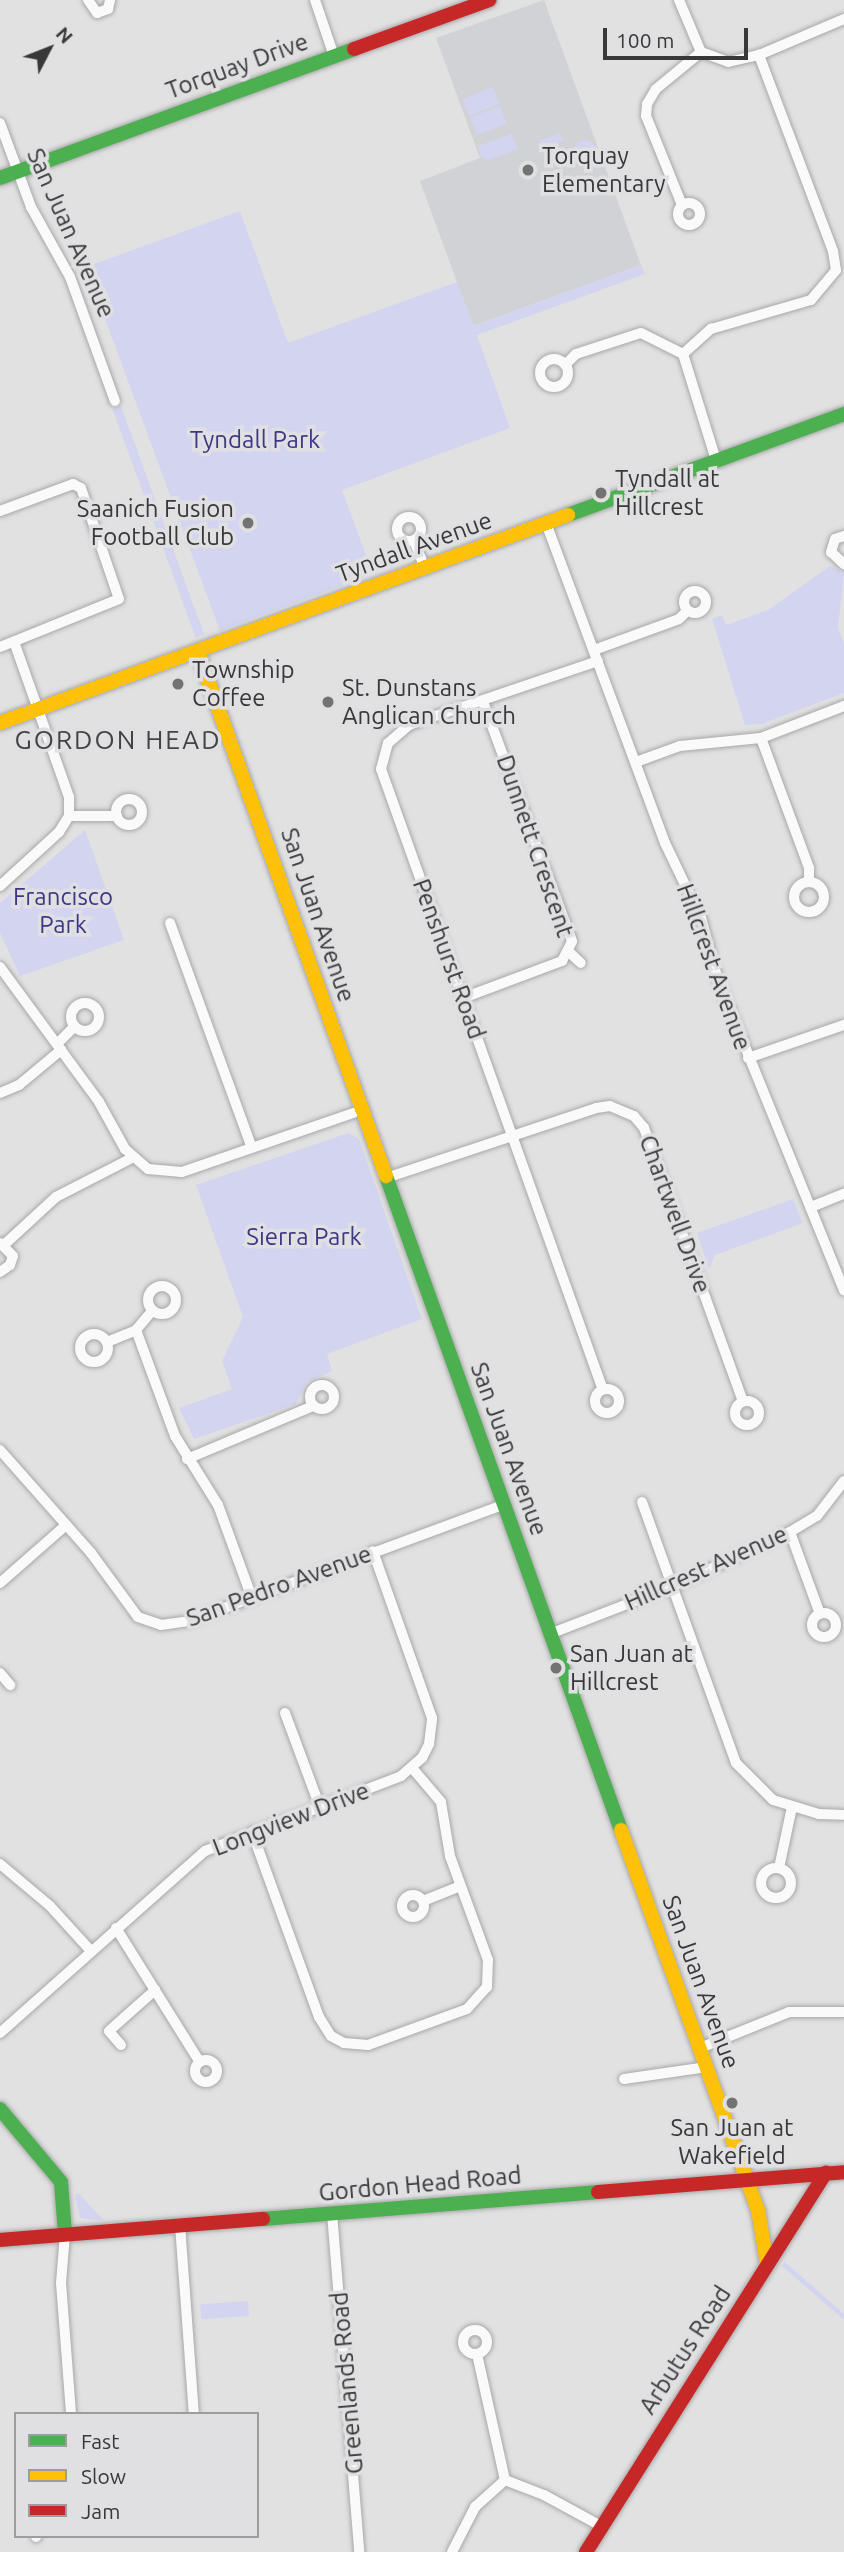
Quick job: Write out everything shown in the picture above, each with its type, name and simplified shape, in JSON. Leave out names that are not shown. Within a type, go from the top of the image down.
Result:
[{"type":"street","points":[[88,0],[97,13],[108,9],[110,0]]},
{"type":"street","points":[[315,0],[334,56]]},
{"type":"street","name":"Torquay Drive","points":[[0,178],[489,0]]},
{"type":"street","points":[[679,0],[701,52],[729,62],[759,55],[844,19]]},
{"type":"street","points":[[682,205],[646,116],[647,104],[656,89],[701,52]]},
{"type":"street","points":[[682,354],[711,329],[811,300],[835,270],[833,251],[759,55]]},
{"type":"street","name":"San Juan Avenue","points":[[0,123],[31,207],[70,277],[114,401]]},
{"type":"street","points":[[566,364],[576,354],[641,333],[682,354],[716,460]]},
{"type":"street","name":"Tyndall Avenue","points":[[0,723],[844,414]]},
{"type":"street","points":[[0,511],[73,484],[81,488],[119,599],[0,647]]},
{"type":"street","name":"Hillcrest Avenue","points":[[546,523],[665,843],[701,918],[718,980],[748,1058],[844,1290]]},
{"type":"street","points":[[844,536],[831,547],[835,560],[844,564]]},
{"type":"street","points":[[414,541],[425,568]]},
{"type":"street","points":[[594,650],[679,619],[687,611]]},
{"type":"street","points":[[0,886],[59,832],[69,816],[69,797],[14,642]]},
{"type":"street","name":"San Juan Avenue","points":[[198,652],[762,2222],[767,2264]]},
{"type":"street","name":"Penshurst Road","points":[[598,661],[484,702],[457,706],[402,728],[388,743],[382,762],[384,782],[603,1390]]},
{"type":"street","name":"Dunnett Crescent","points":[[463,998],[562,961],[569,952],[572,941],[484,702]]},
{"type":"street","points":[[636,762],[680,746],[761,738],[844,706]]},
{"type":"street","points":[[761,738],[809,868],[809,882]]},
{"type":"street","points":[[69,816],[117,817]]},
{"type":"street","points":[[170,923],[252,1148]]},
{"type":"street","name":"Dunnett Crescent","points":[[569,952],[581,963]]},
{"type":"street","points":[[0,967],[99,1102],[132,1158],[148,1169],[171,1174],[362,1110]]},
{"type":"street","points":[[748,1058],[844,1025]]},
{"type":"street","points":[[0,1093],[19,1084],[59,1047],[75,1026]]},
{"type":"street","name":"Chartwell Drive","points":[[386,1178],[596,1108],[610,1106],[634,1116],[644,1128],[743,1401]]},
{"type":"street","points":[[0,1272],[12,1261],[2,1243],[56,1197],[132,1158]]},
{"type":"street","points":[[811,1207],[844,1194]]},
{"type":"street","points":[[107,1342],[136,1330],[152,1311]]},
{"type":"street","points":[[136,1330],[187,1459],[218,1505],[252,1598]]},
{"type":"street","points":[[187,1459],[313,1406]]},
{"type":"street","name":"San Pedro Avenue","points":[[0,1450],[66,1525],[128,1606],[149,1623],[177,1624],[505,1504]]},
{"type":"street","name":"Hillcrest Avenue","points":[[552,1633],[671,1587],[790,1532],[817,1516],[844,1481]]},
{"type":"street","points":[[642,1502],[736,1763],[773,1800],[792,1807],[844,1815]]},
{"type":"street","points":[[0,1583],[66,1525]]},
{"type":"street","points":[[790,1532],[820,1614]]},
{"type":"street","points":[[252,1832],[319,2017],[331,2036],[344,2043],[368,2045],[467,2009],[483,1996],[489,1973],[488,1960],[460,1886],[441,1802],[413,1769],[429,1744],[432,1718],[373,1551]]},
{"type":"street","points":[[0,1672],[10,1685]]},
{"type":"street","points":[[285,1713],[320,1807]]},
{"type":"street","name":"Longview Drive","points":[[0,2033],[189,1862],[252,1832],[413,1769]]},
{"type":"street","points":[[779,1868],[792,1807]]},
{"type":"street","points":[[0,1864],[50,1906],[91,1951]]},
{"type":"street","points":[[423,1901],[460,1886]]},
{"type":"street","points":[[116,1928],[200,2061]]},
{"type":"street","points":[[121,2045],[109,2031],[155,1990]]},
{"type":"street","points":[[700,2048],[789,2012],[844,2012]]},
{"type":"street","points":[[624,2080],[707,2067]]},
{"type":"street","points":[[0,2109],[61,2182],[65,2234],[61,2283],[71,2412]]},
{"type":"street","name":"Gordon Head Road","points":[[0,2240],[844,2172]]},
{"type":"street","name":"Arbutus Road","points":[[586,2552],[599,2525],[826,2174]]},
{"type":"street","name":"Greenlands Road","points":[[332,2213],[359,2552]]},
{"type":"street","points":[[180,2225],[194,2412]]},
{"type":"street","points":[[477,2354],[505,2480]]},
{"type":"street","points":[[505,2480],[544,2495],[599,2525]]},
{"type":"street","points":[[452,2552],[475,2507],[505,2480]]},
{"type":"shaded area","name":"Torquay Elementary","points":[[544,0],[641,265],[473,326],[420,181],[480,158],[436,38]]},
{"type":"green space","points":[[493,87],[500,104],[469,116],[462,99]]},
{"type":"green space","points":[[500,106],[507,124],[477,135],[470,117]]},
{"type":"green space","points":[[512,134],[518,149],[488,160],[481,157],[478,146]]},
{"type":"green space","points":[[560,134],[563,140],[545,151],[539,149],[540,140]]},
{"type":"green space","points":[[585,140],[593,143],[596,151],[593,159],[585,162],[577,159],[574,151],[577,143]]},
{"type":"green space","name":"Tyndall Park","points":[[240,211],[288,343],[457,282],[474,326],[641,265],[645,274],[477,335],[510,428],[342,490],[373,574],[220,631],[86,267]]},
{"type":"green space","name":"Tyndall Park","points":[[121,406],[204,634],[196,637],[113,409]]},
{"type":"green space","points":[[830,566],[844,572],[838,628],[844,644],[844,693],[762,724],[745,725],[712,619],[722,615],[726,625],[768,610]]},
{"type":"green space","name":"Francisco Park","points":[[85,830],[124,940],[20,976],[0,933],[0,903]]},
{"type":"green space","name":"Sierra Park","points":[[348,1133],[359,1139],[422,1319],[327,1354],[332,1371],[307,1382],[296,1404],[194,1439],[179,1408],[232,1389],[222,1361],[243,1317],[196,1185]]},
{"type":"green space","points":[[793,1199],[803,1223],[715,1255],[709,1269],[697,1233]]},
{"type":"green space","points":[[78,2193],[103,2221],[80,2218],[75,2195]]},
{"type":"green space","points":[[785,2262],[844,2314],[844,2320],[782,2266]]},
{"type":"green space","points":[[248,2301],[249,2316],[201,2319],[200,2304]]},
{"type":"traffic: fast","points":[[0,178],[354,49]]},
{"type":"traffic: fast","points":[[568,515],[844,414]]},
{"type":"traffic: fast","points":[[386,1176],[621,1830]]},
{"type":"traffic: fast","points":[[0,2109],[61,2182],[65,2234]]},
{"type":"traffic: fast","points":[[263,2219],[598,2192]]},
{"type":"traffic: slow","points":[[0,723],[568,515]]},
{"type":"traffic: slow","points":[[198,652],[386,1176]]},
{"type":"traffic: slow","points":[[621,1830],[758,2210],[767,2264]]},
{"type":"traffic: jam","points":[[354,49],[489,0]]},
{"type":"traffic: jam","points":[[598,2192],[844,2172]]},
{"type":"traffic: jam","points":[[586,2552],[826,2173]]},
{"type":"traffic: jam","points":[[0,2240],[263,2219]]},
{"type":"place","name":"Torquay Elementary","points":[[528,170]]},
{"type":"place","name":"Tyndall at Hillcrest","points":[[601,493]]},
{"type":"place","name":"Saanich Fusion Football Club","points":[[248,523]]},
{"type":"place","name":"Township Coffee","points":[[178,684]]},
{"type":"place","name":"St. Dunstans Anglican Church","points":[[328,702]]},
{"type":"place","name":"San Juan at Hillcrest","points":[[556,1668]]},
{"type":"place","name":"San Juan at Wakefield","points":[[732,2103]]},
{"type":"district","name":"GORDON HEAD","points":[[118,740]]}]
